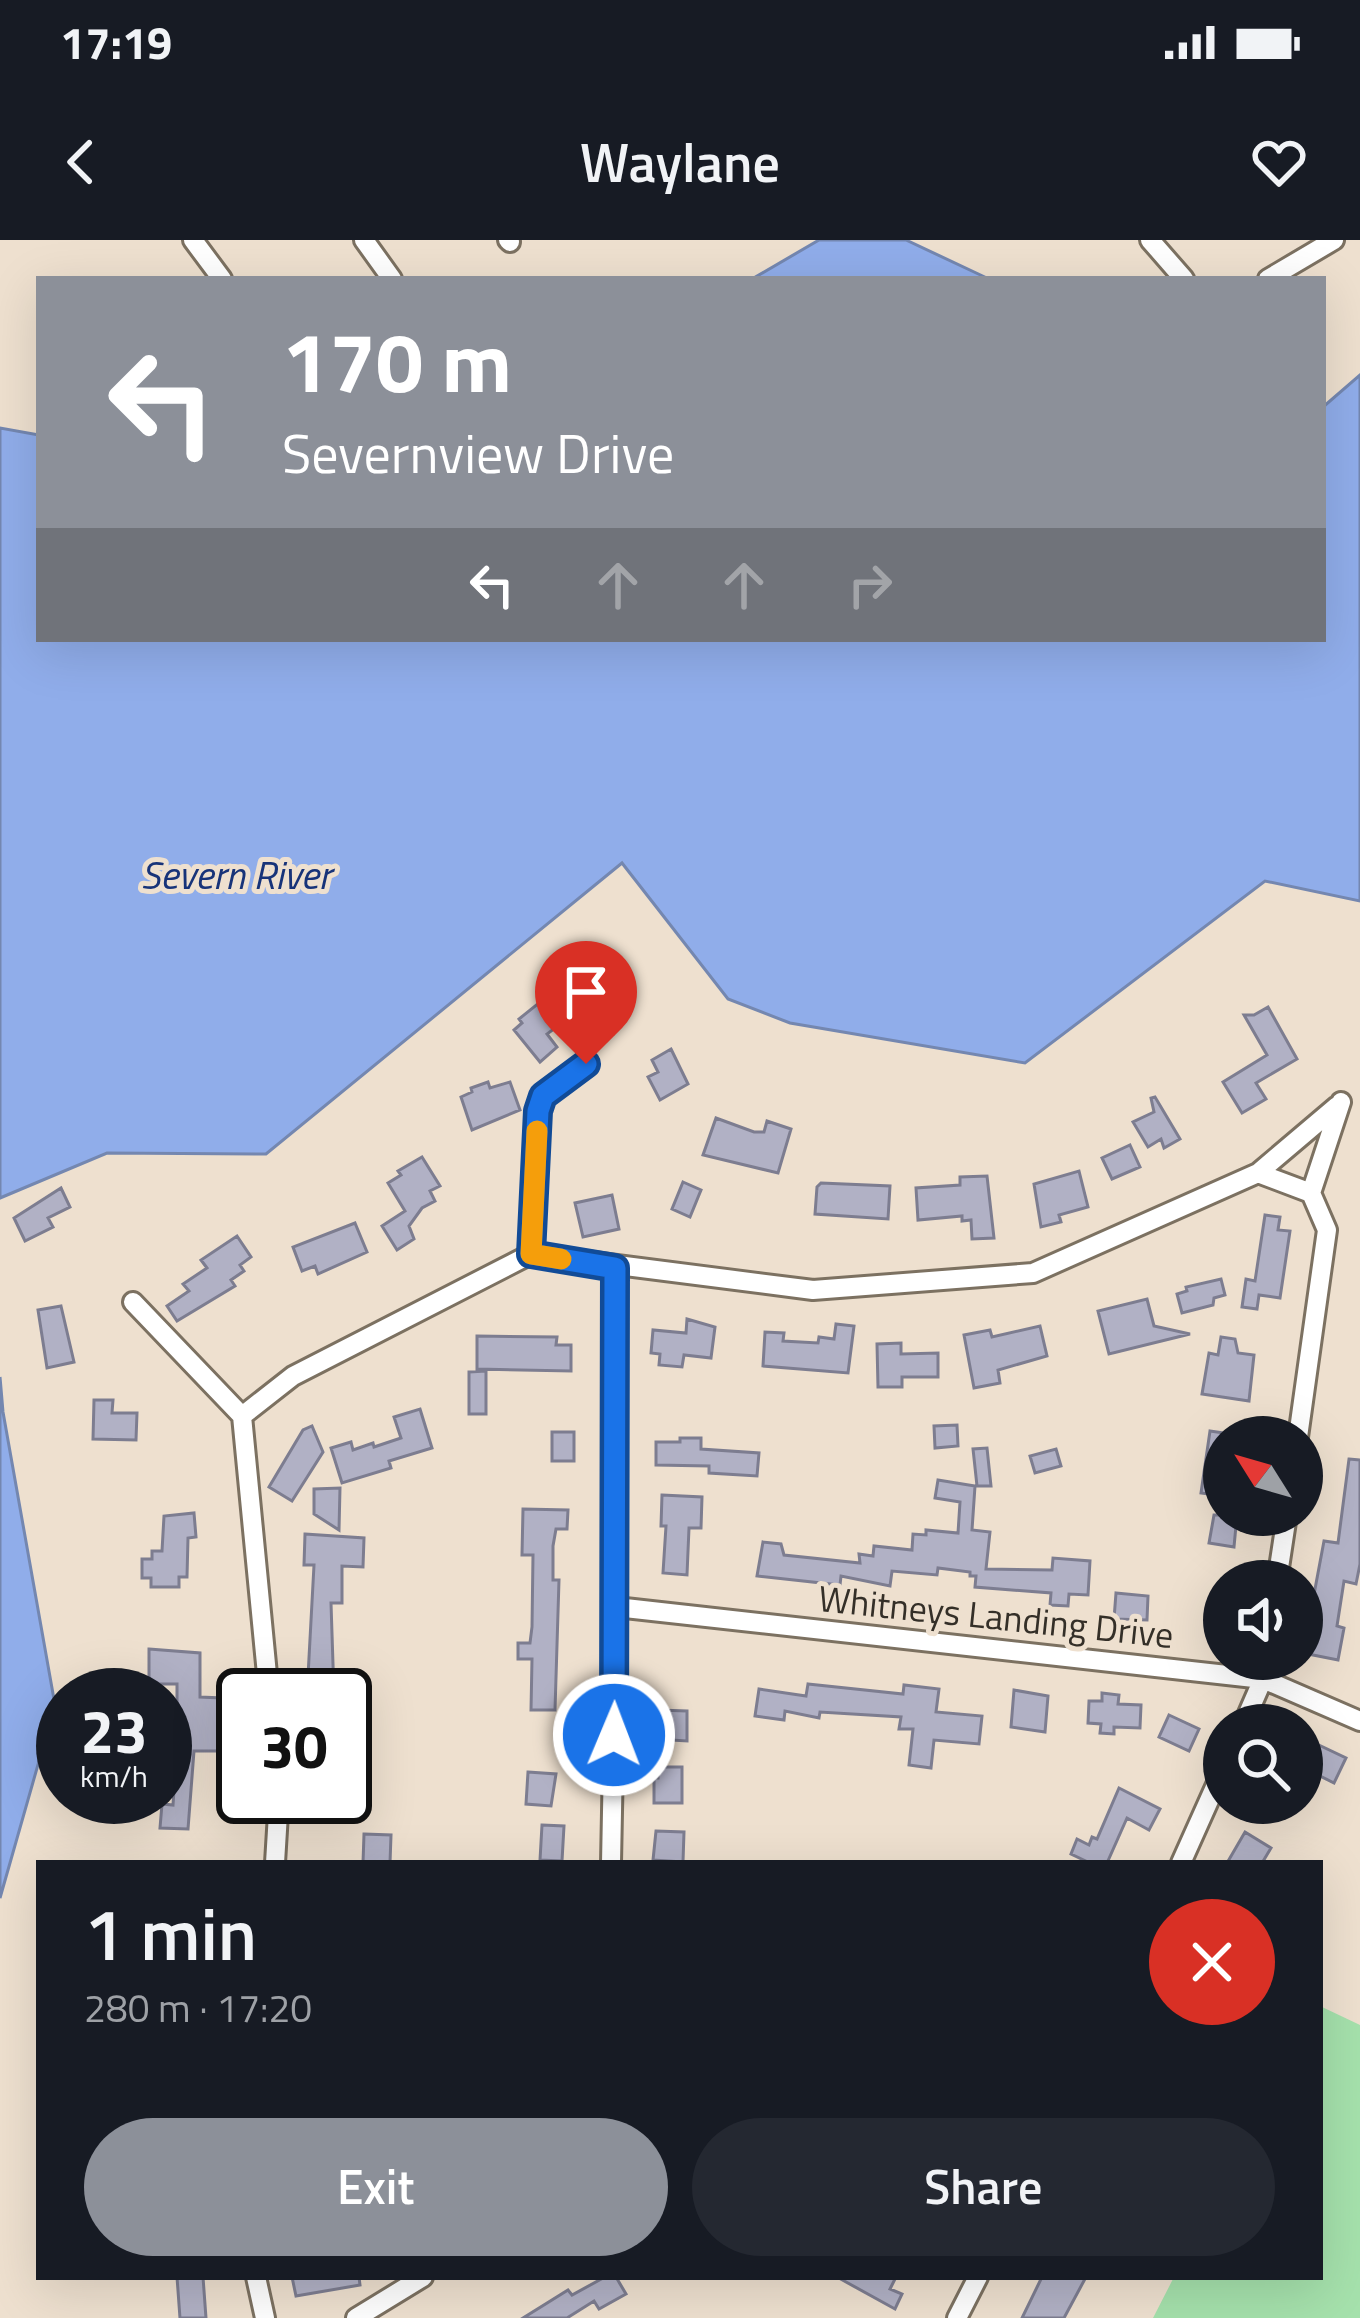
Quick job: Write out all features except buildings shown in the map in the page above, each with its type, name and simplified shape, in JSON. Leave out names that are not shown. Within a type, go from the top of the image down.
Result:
[{"type":"street","points":[[193,240],[220,276]]},
{"type":"street","points":[[364,240],[390,276]]},
{"type":"street","points":[[1150,240],[1181,276]]},
{"type":"street","points":[[1273,276],[1334,240]]},
{"type":"street","points":[[531,1254],[538,1111],[543,1096],[586,1064]]},
{"type":"street","points":[[242,1416],[293,1376],[531,1254],[813,1290],[1033,1273],[1258,1173],[1341,1102],[1311,1193],[1328,1230],[1301,1416]]},
{"type":"street","points":[[1258,1173],[1311,1193]]},
{"type":"street","points":[[610,1860],[616,1607],[615,1268]]},
{"type":"street","points":[[133,1302],[242,1416],[266,1668]]},
{"type":"street","name":"Whitneys Landing Drive","points":[[616,1607],[1203,1663]]},
{"type":"street","name":"Whitneys Landing Drive","points":[[1285,1680],[1360,1720]]},
{"type":"street","points":[[1182,1860],[1203,1814]]},
{"type":"street","points":[[275,1860],[277,1824]]},
{"type":"street","points":[[257,2280],[265,2318]]},
{"type":"street","points":[[356,2318],[417,2280]]},
{"type":"street","points":[[957,2318],[976,2280]]},
{"type":"green space","points":[[1323,2007],[1360,2025],[1360,2318],[1153,2318],[1172,2280],[1323,2280]]},
{"type":"water","points":[[819,240],[906,240],[983,276],[757,276]]},
{"type":"water","name":"Severn River","points":[[1360,375],[1360,901],[1265,881],[1025,1063],[790,1023],[728,999],[622,863],[266,1154],[107,1153],[0,1198],[0,428],[36,434],[36,642],[1326,642],[1326,404]]},
{"type":"water","points":[[0,1377],[48,1668],[36,1668],[36,1772],[0,1898]]},
{"type":"slow traffic","points":[[537,1131],[531,1254],[561,1259]]},
{"type":"route","points":[[586,1064],[543,1096],[538,1111],[531,1254],[615,1268],[614,1735]]}]
